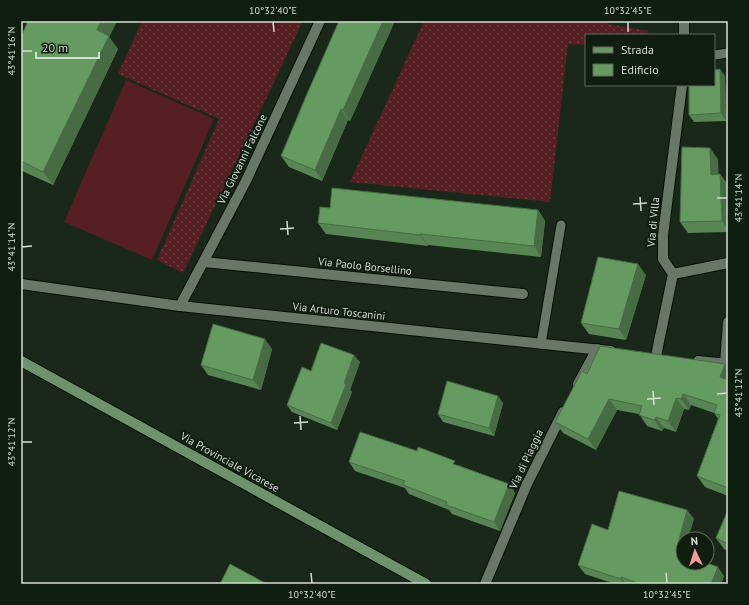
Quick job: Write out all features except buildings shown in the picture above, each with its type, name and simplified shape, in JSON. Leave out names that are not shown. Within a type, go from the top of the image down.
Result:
[{"type":"main road","name":"Via Provinciale Vicarese","points":[[21,361],[426,584]]},
{"type":"street","name":"Via Giovanni Falcone","points":[[180,306],[246,181],[320,21]]},
{"type":"street","points":[[684,21],[684,34]]},
{"type":"street","name":"Via di Villa","points":[[673,274],[663,259],[663,235],[682,86]]},
{"type":"street","name":"Via Paolo Borsellino","points":[[204,262],[523,294]]},
{"type":"street","points":[[656,356],[673,274],[728,264]]},
{"type":"street","name":"Via Arturo Toscanini","points":[[21,284],[180,306],[619,352]]},
{"type":"street","points":[[686,360],[726,364],[728,322]]},
{"type":"street","points":[[575,390],[597,349]]},
{"type":"street","name":"Via di Piaggia","points":[[486,584],[527,484],[567,404]]},
{"type":"lane","points":[[715,55],[728,53]]},
{"type":"lane","points":[[541,344],[561,225]]},
{"type":"shaded area","points":[[142,21],[303,21],[183,273],[157,260],[219,119],[118,74]]},
{"type":"shaded area","points":[[424,21],[608,21],[608,24],[649,31],[648,34],[585,34],[585,45],[568,44],[550,202],[350,182]]},
{"type":"shaded area","points":[[126,80],[214,119],[152,260],[64,222]]}]
